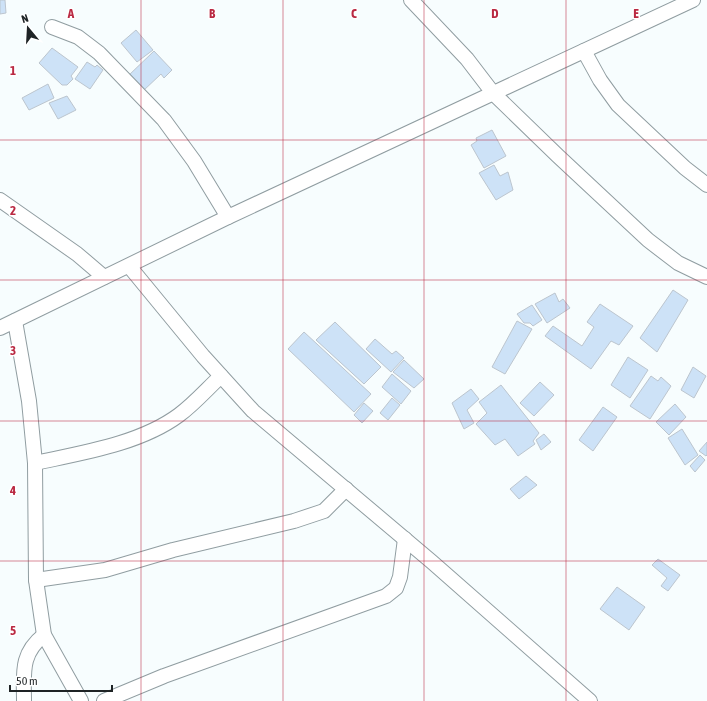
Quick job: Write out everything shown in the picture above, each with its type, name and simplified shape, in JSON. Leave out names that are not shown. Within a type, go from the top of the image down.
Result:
[{"type":"street","points":[[411,0],[467,60],[493,93],[648,240],[678,263],[707,276]]},
{"type":"street","points":[[0,328],[228,217],[693,0]]},
{"type":"street","points":[[52,27],[78,37],[99,53],[164,120],[194,161],[228,217]]},
{"type":"street","points":[[584,51],[600,80],[618,106],[685,168],[707,185]]},
{"type":"street","points":[[0,200],[77,254],[104,277]]},
{"type":"street","points":[[128,266],[221,376],[253,411],[405,539],[590,701]]},
{"type":"street","points":[[15,321],[29,401],[35,463],[36,580],[44,635],[80,701]]},
{"type":"street","points":[[35,463],[95,450],[151,432],[179,415],[221,376]]},
{"type":"street","points":[[36,580],[105,570],[173,550],[294,521],[324,511],[346,489]]},
{"type":"street","points":[[104,701],[164,676],[386,596],[396,588],[400,577],[405,539]]},
{"type":"street","points":[[24,701],[24,664],[32,644],[44,635]]},
{"type":"building","points":[[0,0],[5,0],[6,13],[0,14]]},
{"type":"building","points":[[136,30],[153,50],[137,62],[121,43]]},
{"type":"building","points":[[52,48],[78,67],[71,76],[73,79],[67,85],[62,85],[39,63]]},
{"type":"building","points":[[154,51],[172,70],[164,78],[161,74],[143,91],[128,76]]},
{"type":"building","points":[[87,62],[95,67],[97,65],[103,70],[90,89],[75,79]]},
{"type":"building","points":[[48,84],[54,98],[29,110],[22,98]]},
{"type":"building","points":[[67,96],[76,110],[58,119],[49,103]]},
{"type":"building","points":[[492,130],[506,156],[484,168],[471,145],[477,141],[476,138]]},
{"type":"building","points":[[494,165],[500,176],[508,172],[513,190],[496,200],[479,173]]},
{"type":"building","points":[[673,290],[688,300],[657,352],[640,338]]},
{"type":"building","points":[[555,293],[559,302],[563,299],[570,308],[547,323],[535,304]]},
{"type":"building","points":[[600,304],[633,326],[619,345],[611,341],[591,369],[545,336],[553,326],[582,346],[594,327],[587,322]]},
{"type":"building","points":[[532,305],[542,320],[533,326],[530,323],[524,323],[517,314]]},
{"type":"building","points":[[517,321],[532,329],[505,374],[492,367]]},
{"type":"building","points":[[335,322],[381,367],[364,384],[316,340]]},
{"type":"building","points":[[304,332],[371,394],[354,412],[288,349]]},
{"type":"building","points":[[375,339],[392,354],[396,351],[404,358],[391,372],[366,349]]},
{"type":"building","points":[[628,357],[648,370],[630,398],[611,385]]},
{"type":"building","points":[[404,360],[424,379],[414,388],[393,372]]},
{"type":"building","points":[[693,367],[706,376],[694,398],[681,390]]},
{"type":"building","points":[[392,374],[411,391],[401,404],[382,387]]},
{"type":"building","points":[[651,376],[658,381],[661,377],[671,386],[650,419],[630,406]]},
{"type":"building","points":[[540,382],[554,395],[534,416],[520,403]]},
{"type":"building","points":[[501,385],[539,433],[533,441],[535,444],[518,456],[505,439],[495,445],[476,424],[487,413],[479,402]]},
{"type":"building","points":[[471,389],[479,399],[467,410],[474,423],[464,429],[452,403]]},
{"type":"building","points":[[392,398],[400,405],[388,420],[380,413]]},
{"type":"building","points":[[364,403],[373,411],[362,423],[354,415]]},
{"type":"building","points":[[675,404],[686,417],[669,435],[656,422]]},
{"type":"building","points":[[603,407],[617,417],[593,451],[579,440]]},
{"type":"building","points":[[682,429],[698,455],[685,465],[668,438]]},
{"type":"building","points":[[544,434],[551,442],[541,450],[536,440]]},
{"type":"building","points":[[707,442],[707,455],[706,456],[699,451]]},
{"type":"building","points":[[700,455],[705,460],[695,472],[690,466]]},
{"type":"building","points":[[526,476],[537,485],[519,499],[510,489]]},
{"type":"building","points":[[658,559],[680,575],[668,591],[661,586],[667,578],[652,565]]},
{"type":"building","points":[[617,587],[645,607],[629,630],[600,609]]}]
